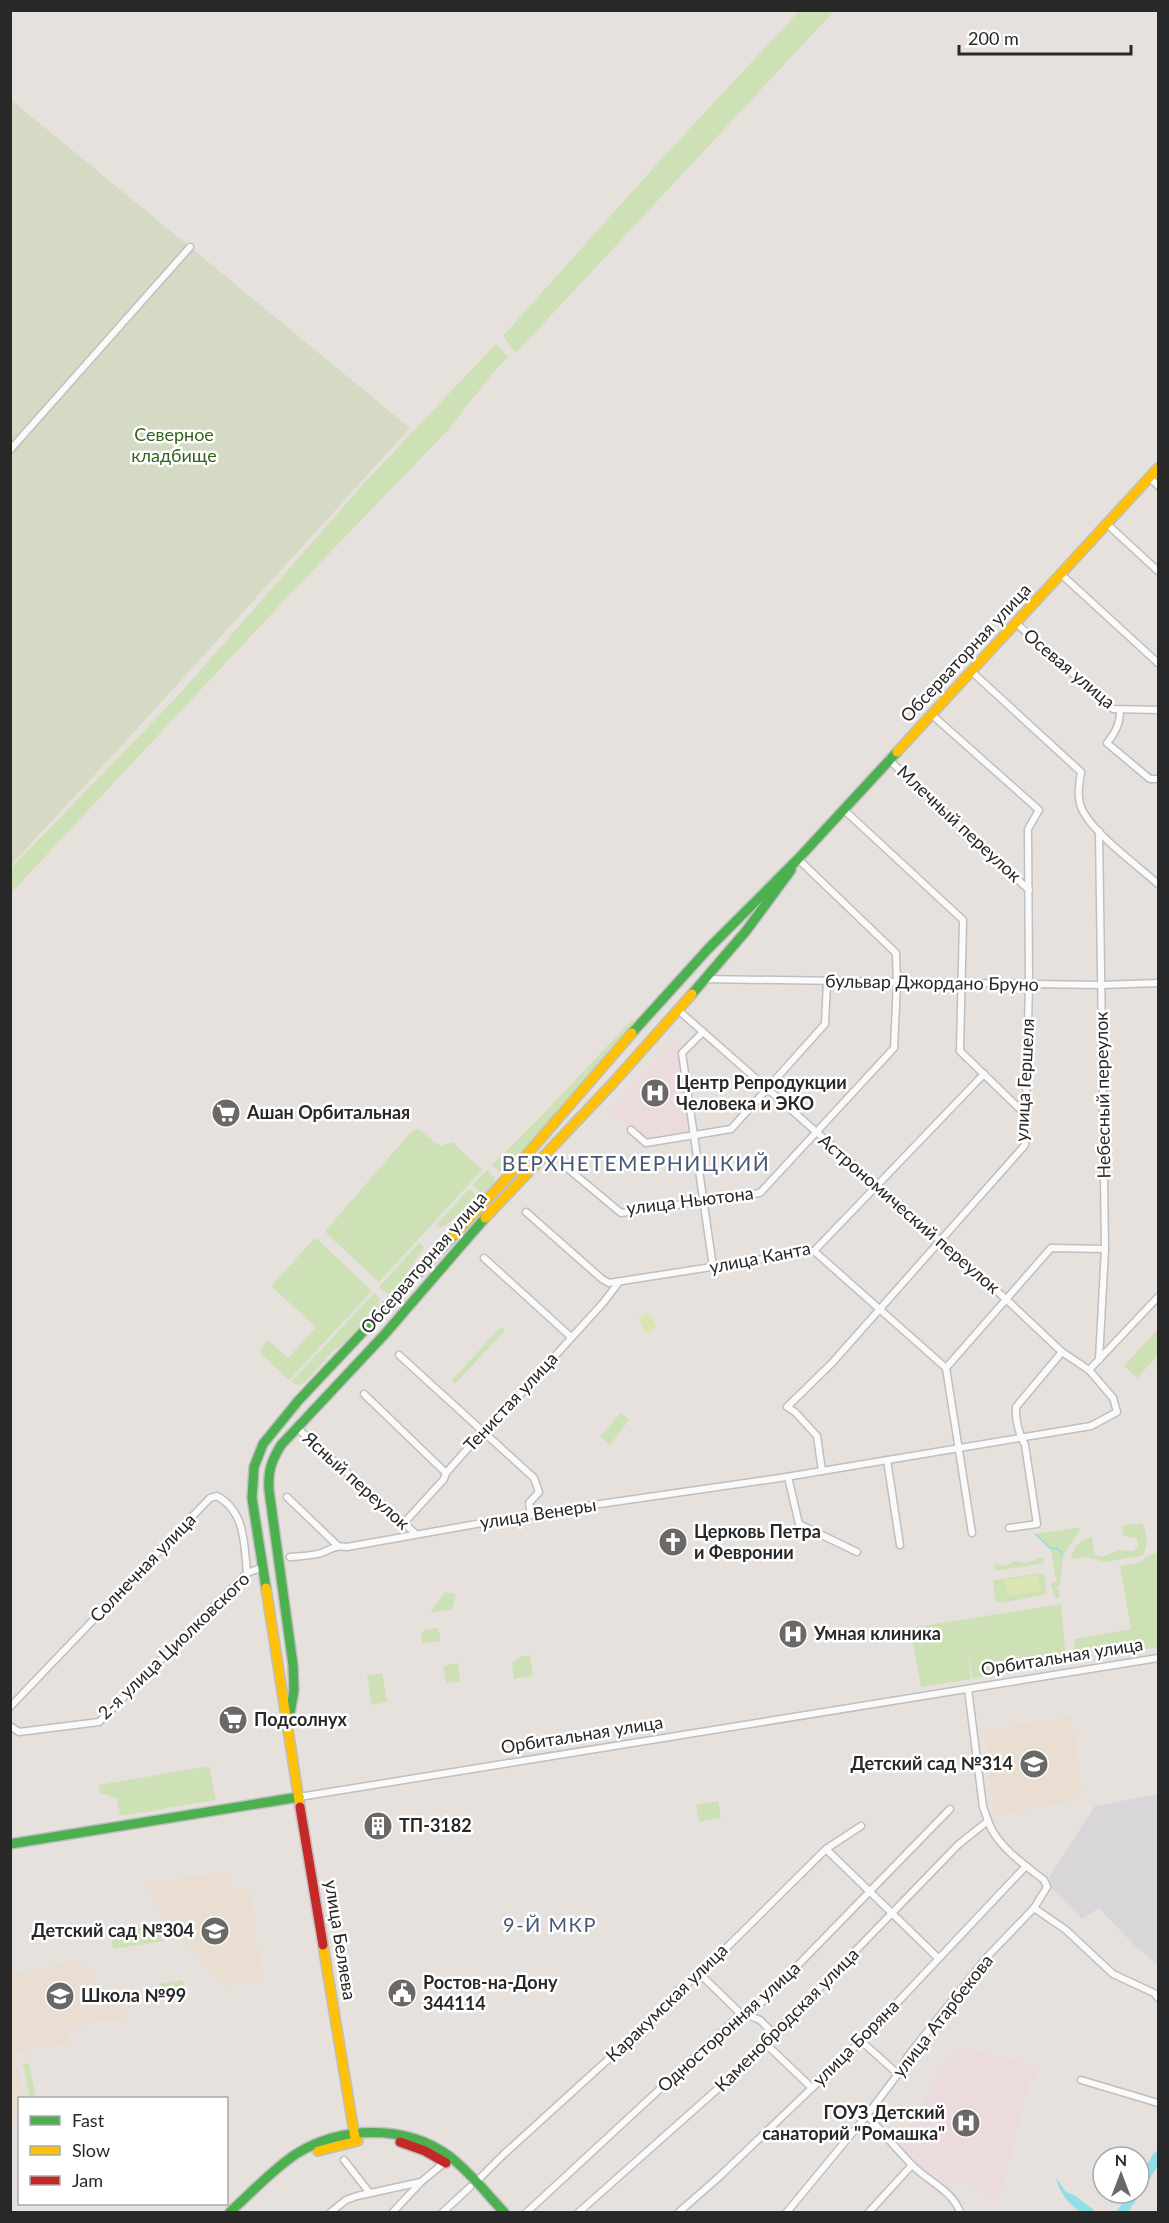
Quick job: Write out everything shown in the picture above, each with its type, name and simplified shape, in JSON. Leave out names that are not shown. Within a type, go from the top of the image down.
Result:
[{"type":"main road","name":"Обсерваторная улица","points":[[299,1797],[252,1498],[255,1458],[270,1435],[504,1181],[597,1072],[708,949],[798,859],[888,759],[1017,624],[1158,468]]},
{"type":"main road","name":"Обсерваторная улица","points":[[288,1727],[294,1690],[293,1665],[268,1474],[276,1454],[296,1427],[384,1335],[493,1209],[612,1084],[721,961],[790,873],[798,859]]},
{"type":"main road","points":[[708,949],[716,952],[721,961]]},
{"type":"main road","points":[[597,1072],[602,1081],[612,1084]]},
{"type":"main road","name":"Обсерваторная улица","points":[[356,1340],[362,1347],[360,1359]]},
{"type":"main road","points":[[268,1600],[276,1608],[286,1608]]},
{"type":"main road","name":"Орбитальная улица","points":[[10,1844],[299,1797]]},
{"type":"main road","name":"улица Беляева","points":[[299,1797],[355,2137]]},
{"type":"main road","points":[[230,2212],[296,2155],[326,2140],[373,2133],[429,2144],[448,2156],[494,2212]]},
{"type":"main road","points":[[240,2212],[300,2160],[355,2137]]},
{"type":"main road","points":[[397,2138],[445,2162],[504,2212]]},
{"type":"street","points":[[10,450],[190,247]]},
{"type":"street","points":[[1150,478],[1158,486]]},
{"type":"street","points":[[1107,524],[1158,571]]},
{"type":"street","points":[[1062,575],[1158,663]]},
{"type":"street","name":"Осевая улица","points":[[1017,624],[1113,709],[1120,711],[1158,710]]},
{"type":"street","points":[[971,671],[1081,772],[1078,791],[1083,812],[1099,831],[1158,885]]},
{"type":"street","points":[[1120,711],[1120,722],[1107,744],[1150,779],[1158,779]]},
{"type":"street","name":"улица Гершеля","points":[[822,1471],[817,1436],[788,1407],[832,1363],[1025,1145],[1029,984],[1028,829],[1039,810],[932,714]]},
{"type":"street","name":"Млечный переулок","points":[[888,759],[1029,890]]},
{"type":"street","points":[[843,809],[963,920],[960,1051],[1025,1114]]},
{"type":"street","name":"Небесный переулок","points":[[1099,831],[1104,1249],[1099,1360]]},
{"type":"street","name":"улица Ньютона","points":[[566,1167],[621,1213],[760,1192],[894,1048],[896,953],[798,859]]},
{"type":"street","name":"бульвар Джордано Бруно","points":[[705,979],[1101,985],[1158,983]]},
{"type":"street","points":[[631,1130],[646,1143],[731,1129],[825,1024],[827,982]]},
{"type":"street","name":"Астрономический переулок","points":[[677,1009],[1007,1300],[1062,1352],[1089,1370],[1113,1398],[1117,1412],[1091,1426]]},
{"type":"street","points":[[703,1032],[682,1053],[692,1135],[713,1267]]},
{"type":"street","name":"улица Канта","points":[[619,1282],[744,1260],[814,1251],[984,1074]]},
{"type":"street","points":[[526,1212],[602,1280],[609,1283],[619,1282]]},
{"type":"street","points":[[946,1368],[1051,1248],[1104,1249]]},
{"type":"street","points":[[814,1251],[946,1368],[972,1533]]},
{"type":"street","points":[[484,1258],[572,1337]]},
{"type":"street","name":"Тенистая улица","points":[[404,1523],[477,1438],[572,1337],[619,1282]]},
{"type":"street","points":[[1089,1370],[1158,1297]]},
{"type":"street","points":[[1009,1528],[1037,1524],[1025,1445],[1020,1437],[1016,1407],[1062,1352]]},
{"type":"street","points":[[399,1355],[534,1478],[539,1492],[529,1503],[531,1515]]},
{"type":"street","points":[[364,1394],[446,1473]]},
{"type":"street","name":"улица Венеры","points":[[290,1557],[323,1552],[338,1546],[347,1547],[531,1515],[788,1477],[1091,1426]]},
{"type":"street","name":"Ясный переулок","points":[[296,1427],[416,1534]]},
{"type":"street","points":[[887,1460],[900,1545]]},
{"type":"street","points":[[788,1477],[799,1524],[857,1552]]},
{"type":"street","name":"Солнечная улица","points":[[10,1707],[210,1498],[218,1496],[225,1500],[243,1526],[247,1573]]},
{"type":"street","points":[[286,1497],[338,1546]]},
{"type":"street","name":"2-я улица Циолковского","points":[[12,1727],[19,1732],[99,1722],[247,1573],[263,1567]]},
{"type":"street","name":"Орбитальная улица","points":[[299,1797],[1158,1658]]},
{"type":"street","points":[[968,1689],[983,1807],[992,1831],[1026,1866]]},
{"type":"street","name":"Односторонняя улица","points":[[527,2212],[744,2015],[872,1891],[950,1809]]},
{"type":"street","name":"Каменобродская улица","points":[[579,2212],[767,2045],[773,2033],[894,1913],[959,1844],[988,1821]]},
{"type":"street","name":"Каракумская улица","points":[[443,2212],[657,2015],[676,1992],[700,1974],[826,1849],[861,1826]]},
{"type":"street","points":[[826,1849],[872,1891],[938,1958]]},
{"type":"street","name":"улица Атарбекова","points":[[788,2212],[867,2115],[898,2074],[908,2056],[987,1957],[1034,1908],[1047,1887],[1044,1880],[1026,1866]]},
{"type":"street","name":"улица Боряна","points":[[679,2212],[861,2041],[1026,1866]]},
{"type":"street","points":[[1034,1908],[1066,1930],[1113,1974],[1154,1993],[1158,1998]]},
{"type":"street","points":[[700,1974],[744,2015],[760,2020],[773,2033]]},
{"type":"street","points":[[861,2041],[898,2074]]},
{"type":"street","points":[[767,2045],[812,2088]]},
{"type":"street","points":[[1081,2080],[1158,2103]]},
{"type":"street","points":[[867,2115],[912,2165],[932,2183],[952,2196],[960,2212]]},
{"type":"street","points":[[344,2160],[369,2192]]},
{"type":"street","points":[[393,2212],[421,2182],[445,2162]]},
{"type":"street","points":[[871,2212],[912,2165]]},
{"type":"street","points":[[331,2212],[346,2200],[369,2192],[421,2182]]},
{"type":"shaded area","name":"Центр Репродукции Человека и ЭКО","points":[[676,1038],[691,1134],[646,1141],[610,1111]]},
{"type":"shaded area","name":"Детский сад №314","points":[[1071,1716],[1082,1790],[1069,1802],[1002,1814],[994,1811],[985,1730]]},
{"type":"shaded area","points":[[1158,1794],[1158,1965],[1136,1947],[1099,1908],[1082,1919],[1049,1886],[1049,1877],[1095,1806]]},
{"type":"shaded area","name":"Детский сад №304","points":[[231,1872],[234,1889],[249,1887],[263,1979],[226,1987],[213,1976],[157,1908],[146,1882]]},
{"type":"shaded area","name":"Школа №99","points":[[79,1961],[129,2018],[68,2027],[70,2042],[14,2052],[24,2097],[18,2097],[18,2120],[11,2122],[11,1974]]},
{"type":"shaded area","name":"ГОУЗ Детский санаторий \"Ромашка\"","points":[[963,2048],[1039,2066],[1035,2079],[1030,2079],[1004,2184],[997,2203],[961,2178],[948,2191],[940,2187],[900,2146],[940,2071]]},
{"type":"green space","points":[[800,10],[834,11],[516,353],[503,336],[657,164]]},
{"type":"green space","name":"Северное кладбище","points":[[10,99],[410,428],[11,865]]},
{"type":"green space","points":[[496,344],[508,357],[449,429],[292,592],[11,893],[11,868],[176,698],[366,481]]},
{"type":"green space","points":[[632,1020],[633,1022],[506,1171],[499,1171],[492,1165],[549,1108]]},
{"type":"green space","points":[[418,1129],[440,1146],[452,1142],[482,1170],[379,1282],[327,1234],[326,1230],[412,1131]]},
{"type":"green space","points":[[487,1170],[495,1181],[483,1195],[472,1185]]},
{"type":"green space","points":[[469,1189],[479,1198],[442,1228],[437,1224]]},
{"type":"green space","points":[[314,1239],[317,1239],[372,1291],[289,1380],[261,1354],[260,1350],[268,1340],[288,1358],[316,1327],[271,1286]]},
{"type":"green space","points":[[419,1243],[424,1247],[397,1289],[387,1294],[379,1287]]},
{"type":"green space","points":[[374,1293],[379,1298],[380,1306],[343,1344],[334,1350],[306,1381],[299,1385],[291,1382]]},
{"type":"green space","points":[[649,1312],[657,1328],[646,1334],[638,1318]]},
{"type":"green space","points":[[501,1327],[505,1330],[455,1384],[451,1381]]},
{"type":"green space","points":[[1158,1329],[1158,1355],[1137,1378],[1124,1366]]},
{"type":"green space","points":[[621,1413],[629,1420],[610,1445],[600,1436]]},
{"type":"green space","points":[[1142,1523],[1147,1539],[1143,1555],[1107,1562],[1088,1558],[1091,1557],[1071,1559],[1078,1545],[1092,1537],[1095,1557],[1096,1555],[1102,1557],[1120,1550],[1133,1551],[1138,1546],[1137,1538],[1124,1536],[1122,1526]]},
{"type":"green space","points":[[1082,1527],[1063,1555],[1060,1586],[1057,1586],[1060,1598],[1055,1598],[1051,1583],[1056,1582],[1051,1549],[1035,1534]]},
{"type":"green space","points":[[1158,1553],[1158,1647],[1135,1651],[1133,1643],[1073,1655],[1075,1639],[1131,1629],[1120,1566],[1140,1562]]},
{"type":"green space","points":[[1043,1557],[1044,1563],[996,1571],[995,1564],[1005,1566],[1015,1561],[1026,1563]]},
{"type":"green space","points":[[1044,1574],[1047,1594],[999,1603],[996,1601],[993,1582],[995,1580]]},
{"type":"green space","points":[[1038,1575],[1041,1591],[1007,1596],[1004,1580]]},
{"type":"green space","points":[[445,1592],[456,1594],[452,1609],[430,1613]]},
{"type":"green space","points":[[1061,1604],[1066,1663],[973,1678],[968,1654],[971,1679],[921,1687],[910,1628]]},
{"type":"green space","points":[[438,1628],[441,1641],[422,1644],[421,1635],[424,1630]]},
{"type":"green space","points":[[530,1655],[533,1675],[514,1679],[512,1663],[520,1657]]},
{"type":"green space","points":[[458,1663],[460,1681],[446,1683],[443,1666]]},
{"type":"green space","points":[[382,1673],[387,1702],[372,1705],[367,1676]]},
{"type":"green space","points":[[209,1766],[216,1800],[120,1816],[117,1798],[100,1793],[99,1785]]},
{"type":"green space","points":[[718,1801],[721,1818],[699,1822],[696,1805]]},
{"type":"green space","points":[[152,1926],[164,1941],[113,1949],[111,1933]]},
{"type":"green space","points":[[183,1980],[184,1990],[161,1994],[159,1984]]},
{"type":"green space","points":[[29,2063],[36,2097],[30,2097],[23,2064]]},
{"type":"water","points":[[1056,2178],[1066,2192],[1074,2195],[1094,2210],[1093,2212],[1083,2212],[1074,2207],[1062,2193]]},
{"type":"waterway","points":[[1035,1534],[1050,1548],[1058,1549],[1063,1555]]},
{"type":"waterway","points":[[1151,2167],[1158,2156]]},
{"type":"waterway","points":[[1122,2212],[1127,2205]]},
{"type":"traffic: fast","points":[[632,1033],[708,949],[798,859],[897,752]]},
{"type":"traffic: fast","points":[[692,994],[746,931],[791,870]]},
{"type":"traffic: fast","points":[[289,1719],[294,1690],[293,1665],[269,1490],[273,1461],[281,1445],[384,1335],[485,1218]]},
{"type":"traffic: fast","points":[[266,1588],[252,1498],[254,1467],[263,1444],[298,1401],[454,1235]]},
{"type":"traffic: fast","points":[[10,1844],[299,1797]]},
{"type":"traffic: fast","points":[[230,2212],[270,2174],[296,2154],[333,2138],[373,2132],[413,2138],[449,2156],[504,2212]]},
{"type":"traffic: slow","points":[[897,752],[1158,468]]},
{"type":"traffic: slow","points":[[485,1218],[612,1084],[692,994]]},
{"type":"traffic: slow","points":[[454,1235],[504,1181],[632,1033]]},
{"type":"traffic: slow","points":[[266,1588],[300,1807]]},
{"type":"traffic: slow","points":[[323,1945],[355,2138]]},
{"type":"traffic: slow","points":[[318,2151],[358,2141]]},
{"type":"traffic: jam","points":[[300,1807],[323,1945]]},
{"type":"traffic: jam","points":[[400,2142],[425,2151],[446,2163]]},
{"type":"place","name":"Центр Репродукции Человека и ЭКО","points":[[655,1093]]},
{"type":"place","name":"Ашан Орбитальная","points":[[226,1113]]},
{"type":"place","name":"Церковь Петра и Февронии","points":[[673,1542]]},
{"type":"place","name":"Умная клиника","points":[[793,1634]]},
{"type":"place","name":"Подсолнух","points":[[233,1720]]},
{"type":"place","name":"Детский сад №314","points":[[1034,1764]]},
{"type":"place","name":"ТП-3182","points":[[378,1826]]},
{"type":"place","name":"Детский сад №304","points":[[215,1931]]},
{"type":"place","name":"Ростов-на-Дону 344114","points":[[402,1993]]},
{"type":"place","name":"Школа №99","points":[[60,1996]]},
{"type":"place","name":"ГОУЗ Детский санаторий \"Ромашка\"","points":[[966,2123]]},
{"type":"district","name":"ВЕРХНЕТЕМЕРНИЦКИЙ","points":[[636,1164]]},
{"type":"district","name":"9-Й МКР","points":[[550,1925]]}]
